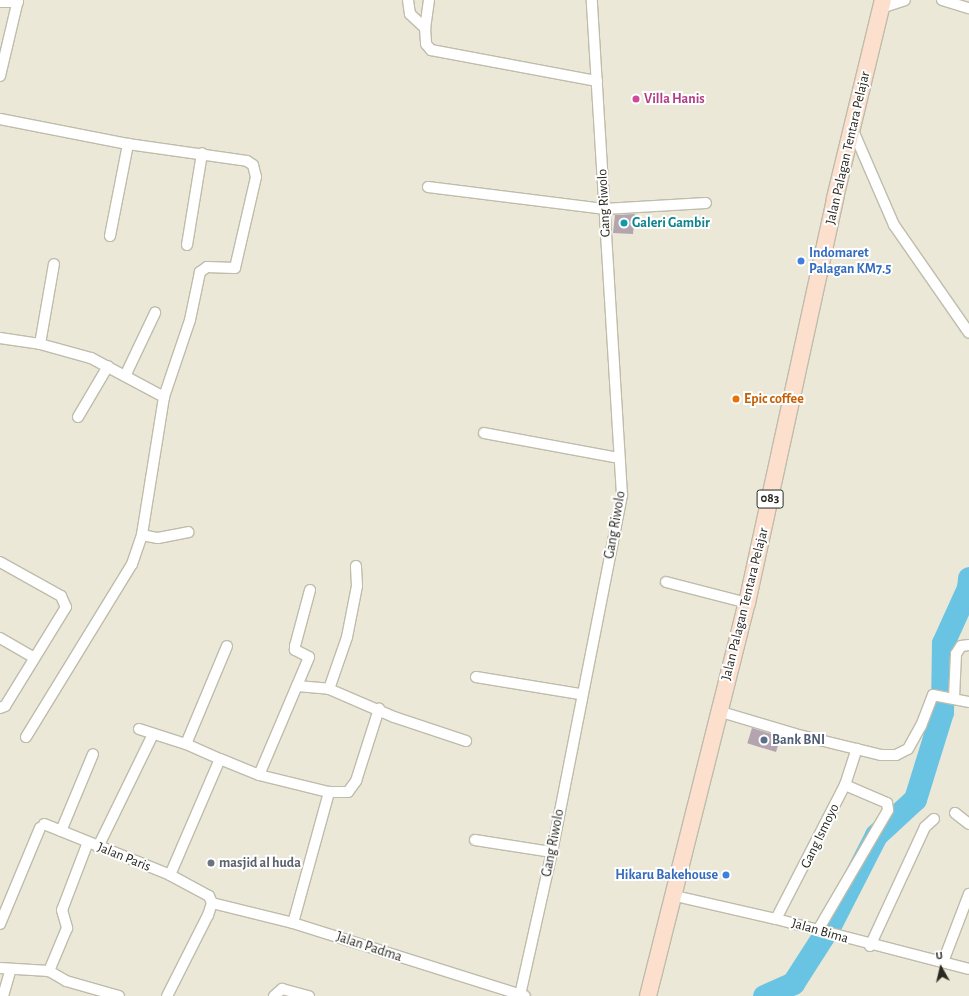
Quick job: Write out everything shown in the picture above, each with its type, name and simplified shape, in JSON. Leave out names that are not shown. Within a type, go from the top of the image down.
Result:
[{"type":"main road","name":"Jalan Palagan Tentara Pelajar","points":[[648,996],[671,895],[747,603],[852,128],[882,4]]},
{"type":"street","points":[[408,0],[410,14],[425,28]]},
{"type":"street","points":[[429,0],[425,28],[426,44],[431,50],[597,81]]},
{"type":"street","name":"Gang Riwolo","points":[[522,995],[552,852],[580,694],[622,495],[592,0]]},
{"type":"street","points":[[882,4],[905,0]]},
{"type":"street","points":[[942,0],[969,8]]},
{"type":"street","points":[[0,2],[18,1],[0,76]]},
{"type":"street","points":[[0,119],[128,144],[202,153],[247,161],[253,165],[256,177],[236,266],[231,270],[204,268],[200,272],[190,320],[164,397],[142,535],[132,564],[26,737]]},
{"type":"street","points":[[852,128],[894,225],[969,333]]},
{"type":"street","points":[[110,236],[128,144]]},
{"type":"street","points":[[187,245],[202,153]]},
{"type":"street","points":[[428,187],[604,209],[706,203]]},
{"type":"street","points":[[40,344],[54,264]]},
{"type":"street","points":[[126,374],[155,313]]},
{"type":"street","points":[[0,338],[40,344],[76,353],[126,374],[164,397]]},
{"type":"street","points":[[78,417],[108,366]]},
{"type":"street","points":[[484,434],[619,458]]},
{"type":"street","points":[[142,535],[158,538],[188,532]]},
{"type":"street","points":[[0,562],[61,596],[66,607],[33,657],[5,706],[0,708]]},
{"type":"street","points":[[329,689],[347,637],[357,586],[356,566]]},
{"type":"street","points":[[666,582],[747,603]]},
{"type":"street","points":[[259,775],[309,656],[295,650],[295,642],[310,590]]},
{"type":"street","points":[[0,638],[33,657]]},
{"type":"street","points":[[952,698],[956,654],[961,646],[969,645]]},
{"type":"street","points":[[186,744],[227,646]]},
{"type":"street","points":[[476,677],[580,694]]},
{"type":"street","points":[[297,686],[329,689],[466,741]]},
{"type":"street","points":[[718,711],[857,749],[896,756],[908,749],[921,726],[930,697],[937,695],[969,702]]},
{"type":"street","points":[[139,729],[186,744],[259,775],[329,792],[348,792],[356,781],[379,709]]},
{"type":"street","points":[[98,846],[153,734]]},
{"type":"street","name":"Gang Ismoyo","points":[[776,919],[845,785],[857,749]]},
{"type":"street","points":[[61,831],[93,754]]},
{"type":"street","points":[[170,876],[214,768],[220,759]]},
{"type":"street","points":[[822,932],[888,810],[887,803],[845,785]]},
{"type":"street","points":[[293,923],[329,792]]},
{"type":"street","points":[[955,813],[969,824]]},
{"type":"street","points":[[870,946],[925,827],[934,819]]},
{"type":"street","points":[[0,924],[42,826],[61,831],[88,842]]},
{"type":"street","points":[[475,840],[552,852]]},
{"type":"street","name":"Jalan Paris","points":[[49,971],[67,928],[62,910],[88,842],[203,891],[212,904]]},
{"type":"street","points":[[943,962],[969,894]]},
{"type":"street","name":"Jalan Bima","points":[[671,895],[776,919],[870,946],[943,962],[969,970]]},
{"type":"street","points":[[167,996],[212,904]]},
{"type":"street","name":"Jalan Padma","points":[[212,904],[293,923],[522,995]]},
{"type":"street","points":[[0,968],[10,971],[49,971],[66,981],[119,996]]},
{"type":"street","points":[[3,996],[10,971]]},
{"type":"street","points":[[274,996],[282,989],[309,996]]},
{"type":"building","name":"Galeri Gambir","points":[[635,214],[633,234],[613,233],[615,215]]},
{"type":"building","name":"Bank BNI","points":[[752,728],[781,737],[776,752],[747,743]]},
{"type":"waterway","points":[[764,996],[793,983],[829,927],[876,835],[915,799],[942,712],[943,643],[968,588],[969,578]]},
{"type":"place","name":"Villa Hanis","points":[[636,99]]},
{"type":"place","name":"Galeri Gambir","points":[[624,223]]},
{"type":"place","name":"Indomaret Palagan KM7.5","points":[[801,261]]},
{"type":"place","name":"Epic coffee","points":[[736,399]]},
{"type":"place","name":"Bank BNI","points":[[764,740]]},
{"type":"place","name":"masjid al huda","points":[[211,863]]},
{"type":"place","name":"Hikaru Bakehouse","points":[[726,875]]}]
